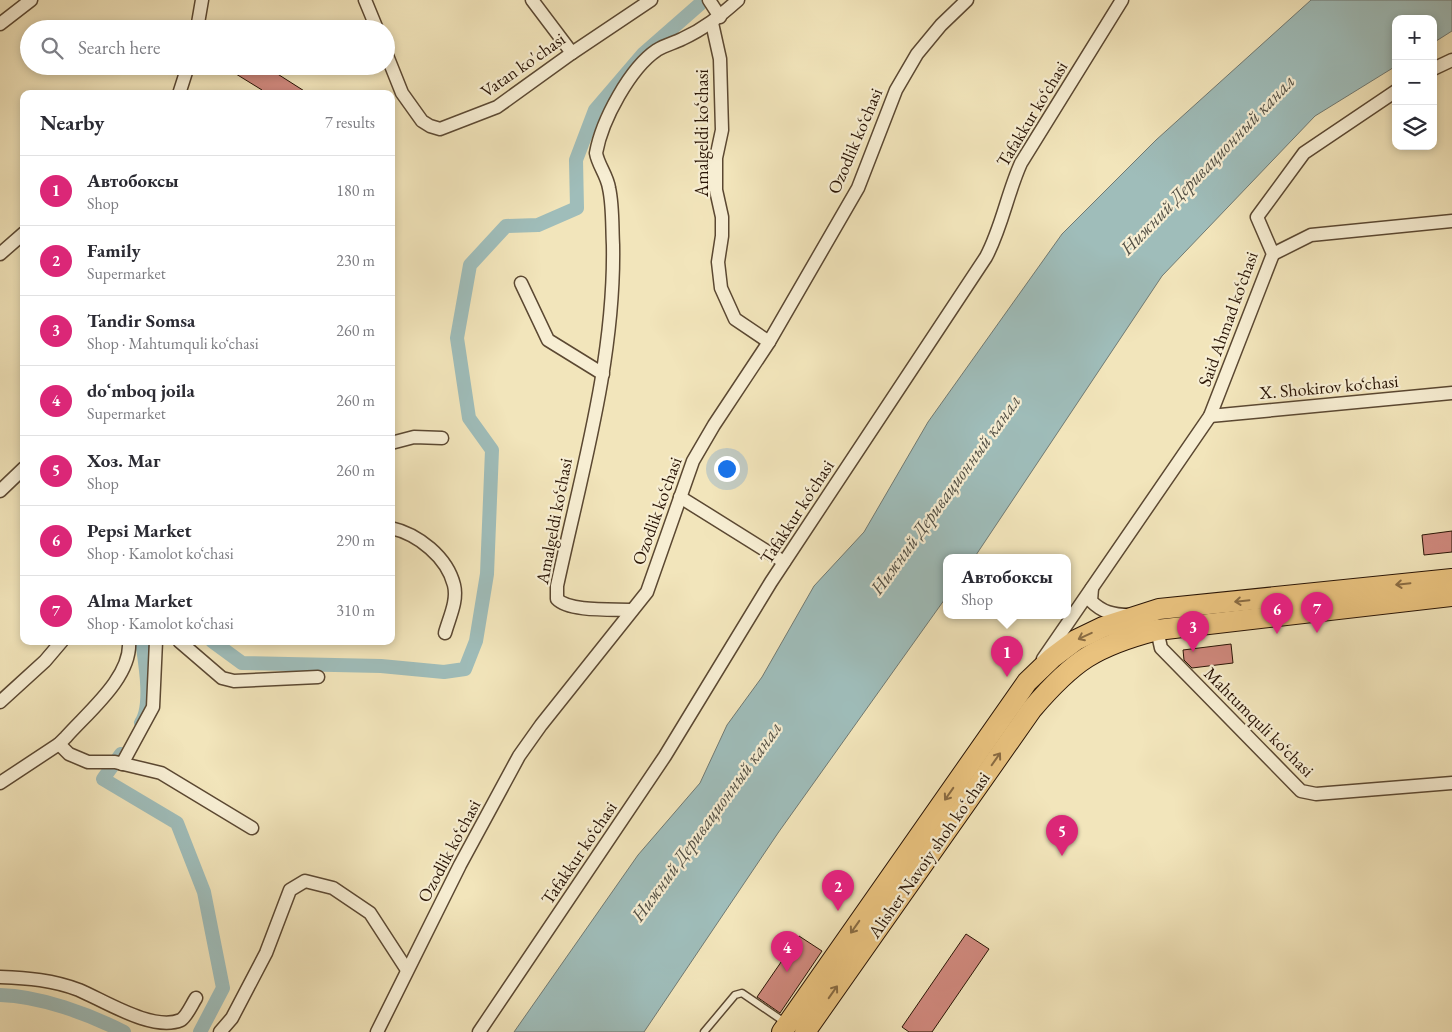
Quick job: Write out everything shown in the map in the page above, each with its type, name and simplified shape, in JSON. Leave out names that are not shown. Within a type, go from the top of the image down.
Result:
[{"type":"main road","name":"Alisher Navoiy shoh koʻchasi","points":[[791,1029],[1027,682],[1052,658],[1076,640],[1134,616],[1176,607],[1452,579]]},
{"type":"main road","name":"Alisher Navoiy shoh koʻchasi","points":[[791,1029],[1032,709],[1057,680],[1090,655],[1115,643],[1157,630],[1452,596]]},
{"type":"street","points":[[0,24],[31,0]]},
{"type":"street","points":[[199,20],[202,0]]},
{"type":"street","points":[[365,0],[373,20]]},
{"type":"street","points":[[532,0],[572,53]]},
{"type":"street","name":"Vatan ko'chasi","points":[[395,75],[402,93],[422,121],[440,129],[497,108],[572,53],[651,0]]},
{"type":"street","points":[[709,0],[716,20]]},
{"type":"street","name":"Amalgeldi ko‘chasi","points":[[632,610],[582,608],[562,604],[557,599],[557,586],[603,374],[611,317],[613,237],[609,188],[597,160],[597,145],[626,82],[642,62],[659,49],[716,20],[738,0]]},
{"type":"street","name":"Ozodlik ko‘chasi","points":[[377,1032],[460,865],[519,756],[541,725],[647,592],[693,461],[714,425],[769,342],[858,188],[896,90],[917,54],[941,25],[967,0]]},
{"type":"street","name":"Tafakkur ko‘chasi","points":[[479,1032],[666,756],[784,562],[986,256],[994,243],[1012,183],[1021,163],[1122,0]]},
{"type":"street","name":"Amalgeldi ko‘chasi","points":[[716,20],[720,59],[722,130],[716,158],[716,190],[722,217],[722,236],[718,262],[721,288],[735,319],[769,342]]},
{"type":"street","points":[[1437,67],[1452,60]]},
{"type":"street","points":[[180,90],[185,75]]},
{"type":"street","name":"Said Ahmad ko‘chasi","points":[[1071,618],[1210,416],[1273,254],[1256,217],[1304,153],[1392,94]]},
{"type":"street","points":[[1273,254],[1311,235],[1452,220]]},
{"type":"street","points":[[0,254],[20,236]]},
{"type":"street","points":[[521,283],[548,340],[603,374]]},
{"type":"street","name":"X. Shokirov ko‘chasi","points":[[1210,416],[1452,393]]},
{"type":"street","points":[[395,442],[414,437],[442,438]]},
{"type":"street","points":[[0,491],[20,472]]},
{"type":"street","points":[[680,496],[784,562]]},
{"type":"street","points":[[395,529],[401,530],[420,541],[447,566],[454,585],[454,593],[453,607],[444,633]]},
{"type":"street","points":[[1092,588],[1091,601],[1098,608],[1114,615],[1134,616]]},
{"type":"street","name":"Said Ahmad ko‘chasi","points":[[1027,682],[1071,619]]},
{"type":"street","name":"Mahtumquli ko‘chasi","points":[[1157,630],[1162,648],[1301,791],[1316,794],[1452,783]]},
{"type":"street","points":[[0,702],[46,661],[59,645]]},
{"type":"street","points":[[0,783],[59,744],[122,674],[130,651],[129,645]]},
{"type":"street","points":[[122,764],[153,707],[156,645]]},
{"type":"street","points":[[184,645],[222,678],[248,681],[318,677]]},
{"type":"street","points":[[59,744],[77,759],[88,762],[122,764],[161,773],[174,779],[252,828]]},
{"type":"street","points":[[220,1032],[232,1018],[266,953],[290,890],[305,881],[333,888],[370,913],[407,970]]},
{"type":"street","points":[[0,977],[54,982],[81,991],[136,1019],[157,1025],[175,1023],[183,1019],[196,998]]},
{"type":"lane","points":[[704,1032],[735,995],[742,993],[791,1029]]},
{"type":"water","name":"Нижний Деривационный канал","points":[[1311,0],[1452,0],[1452,31],[1437,40],[1437,15],[1392,15],[1392,68],[1315,116],[1162,276],[977,554],[943,554],[943,602],[778,833],[644,1032],[514,1032],[638,855],[700,783],[727,725],[762,677],[814,586],[864,532],[928,422],[1062,234],[1156,140]]},
{"type":"building","points":[[238,75],[279,75],[303,90],[262,90]]},
{"type":"building","points":[[1452,531],[1452,552],[1424,555],[1422,535]]},
{"type":"building","points":[[1231,644],[1233,663],[1192,668],[1184,660],[1183,650]]},
{"type":"building","points":[[966,934],[989,949],[932,1032],[909,1032],[902,1027]]},
{"type":"building","points":[[799,936],[822,951],[780,1013],[757,997]]},
{"type":"waterway","points":[[217,645],[242,663],[381,666],[444,672],[465,669],[476,641],[487,574],[492,450],[469,418],[457,338],[470,265],[506,226],[538,225],[577,208],[576,160],[595,110],[643,54],[700,4]]},
{"type":"waterway","points":[[141,723],[147,706],[146,671],[143,645]]},
{"type":"waterway","points":[[121,754],[103,779],[177,823],[204,892],[223,988],[200,1032]]},
{"type":"waterway","points":[[0,995],[48,1002],[124,1032]]},
{"type":"place","name":"Alma Market","points":[[1317,633]]},
{"type":"place","name":"Pepsi Market","points":[[1277,634]]},
{"type":"place","name":"Tandir Somsa","points":[[1193,652]]},
{"type":"place","name":"Автобоксы","points":[[1007,677]]},
{"type":"place","name":"Хоз. Маг","points":[[1062,856]]},
{"type":"place","name":"Family","points":[[838,911]]},
{"type":"place","name":"doʻmboq joila","points":[[787,972]]}]
